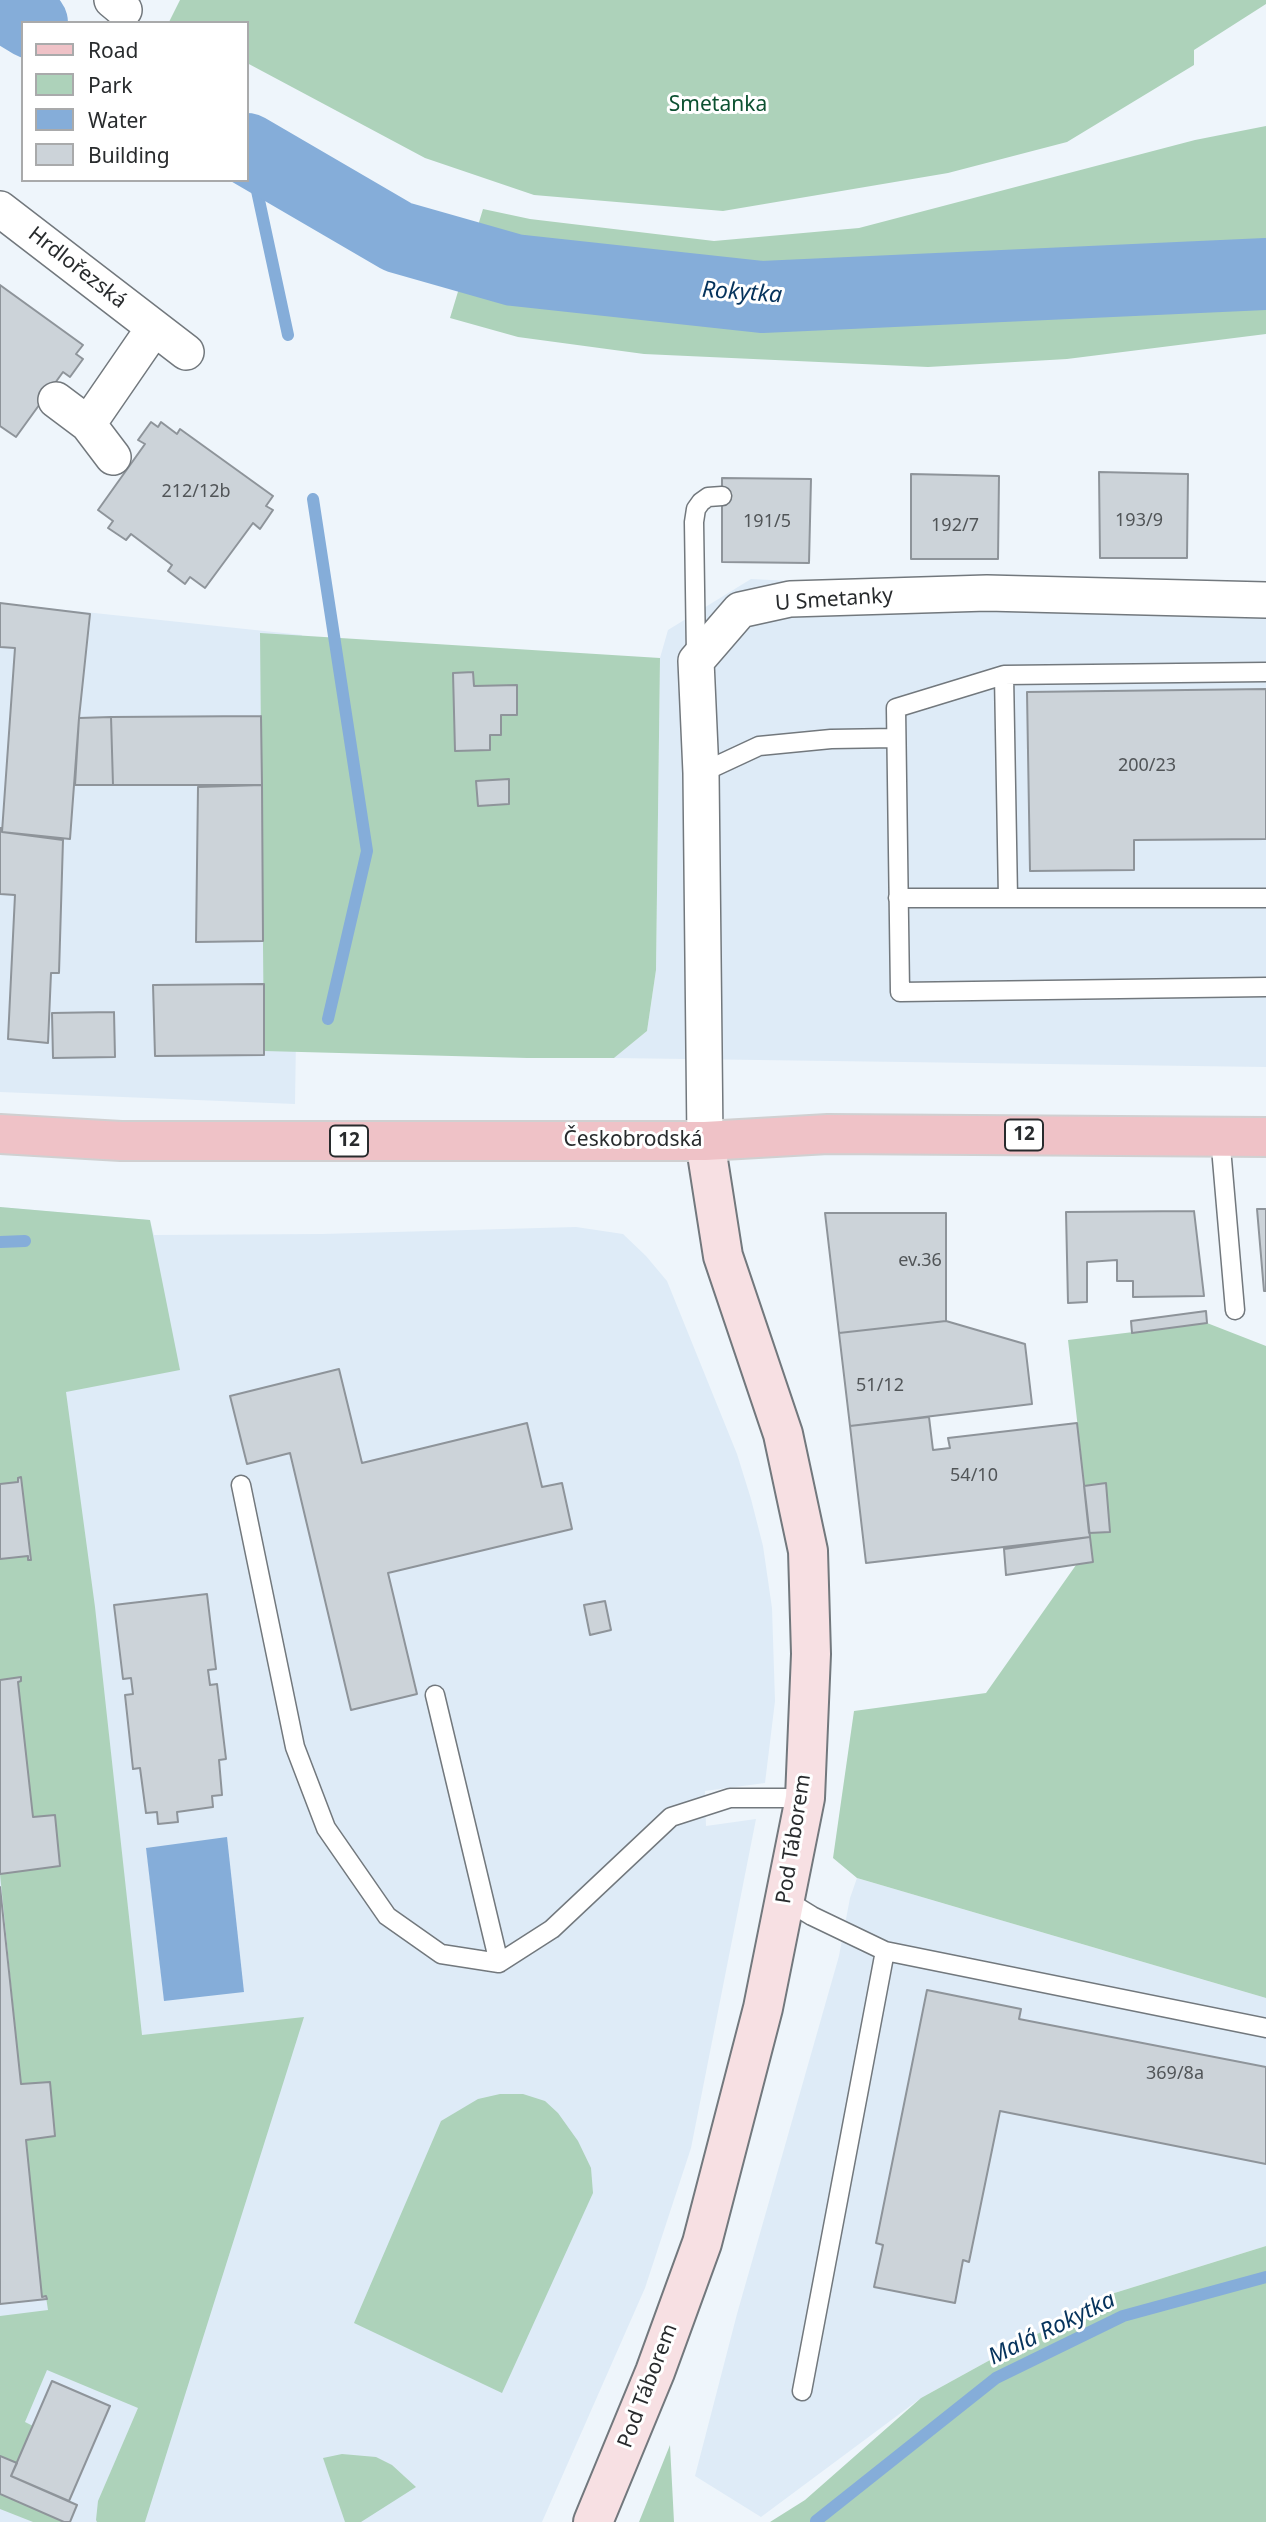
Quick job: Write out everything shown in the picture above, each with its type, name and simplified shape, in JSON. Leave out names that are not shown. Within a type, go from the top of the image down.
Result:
[{"type":"main road","name":"Českobrodská","points":[[0,1134],[121,1141],[705,1140],[828,1134],[1266,1137]]},
{"type":"main road","name":"Pod Táborem","points":[[593,2522],[655,2372],[702,2242],[763,2008],[805,1798],[811,1654],[808,1551],[783,1434],[723,1256],[705,1140]]},
{"type":"street","name":"Hrdlořezská","points":[[0,209],[186,352]]},
{"type":"street","points":[[88,424],[154,328]]},
{"type":"street","points":[[56,400],[88,424],[113,457]]},
{"type":"street","name":"U Smetanky","points":[[696,661],[740,610],[790,599],[987,593],[1266,600]]},
{"type":"street","points":[[696,661],[701,773],[705,1140]]},
{"type":"lane","points":[[696,661],[696,509],[708,498],[722,496]]},
{"type":"lane","points":[[1266,672],[1004,675],[896,708],[895,738],[900,992],[1266,987]]},
{"type":"lane","points":[[1004,675],[1008,898]]},
{"type":"lane","points":[[701,773],[760,746],[831,739],[895,738]]},
{"type":"lane","points":[[898,898],[1266,898]]},
{"type":"lane","points":[[1220,1136],[1235,1310]]},
{"type":"lane","points":[[241,1485],[295,1747],[327,1828],[387,1916],[441,1954],[499,1963],[552,1929],[671,1817],[730,1798],[805,1798]]},
{"type":"lane","points":[[435,1695],[499,1963]]},
{"type":"lane","points":[[786,1900],[843,1932],[885,1951],[1266,2028]]},
{"type":"lane","points":[[802,2391],[885,1951]]},
{"type":"shaded area","points":[[751,579],[1266,605],[1266,1067],[614,1058],[647,1031],[656,970],[660,658],[668,630]]},
{"type":"shaded area","points":[[0,603],[302,635],[295,1104],[0,1092]]},
{"type":"shaded area","points":[[0,1207],[150,1220],[154,1235],[322,1234],[576,1227],[623,1234],[667,1281],[737,1454],[751,1499],[763,1546],[772,1608],[775,1701],[765,1783],[705,1791],[706,1826],[756,1819],[691,2148],[645,2288],[542,2522],[0,2522]]},
{"type":"shaded area","points":[[857,1878],[1266,1998],[1266,2246],[1108,2295],[921,2398],[761,2517],[695,2476],[737,2314],[839,1956],[850,1898]]},
{"type":"green space","name":"Smetanka","points":[[180,0],[1266,0],[1266,4],[1194,50],[1194,65],[1067,142],[948,173],[723,211],[534,195],[425,158],[248,64],[248,21],[170,21]]},
{"type":"green space","points":[[1266,126],[1266,334],[1067,359],[928,367],[644,354],[518,337],[450,318],[483,209],[530,219],[714,241],[859,228],[1195,140]]},
{"type":"green space","points":[[260,633],[660,658],[656,970],[647,1031],[614,1058],[264,1051]],"holes":[[[473,672],[474,686],[516,685],[517,714],[501,715],[501,734],[490,735],[490,750],[455,751],[453,673]],[[509,779],[508,804],[478,805],[476,781]]]},
{"type":"green space","points":[[0,1207],[150,1220],[180,1370],[66,1392],[95,1607],[142,2035],[304,2017],[145,2522],[96,2520],[98,2501],[138,2408],[47,2370],[25,2422],[33,2426],[17,2463],[0,2456],[0,2316],[48,2310],[46,2297],[42,2297],[26,2140],[55,2135],[49,2082],[21,2084],[0,1874],[60,1866],[55,1815],[33,1817],[18,1682],[21,1677],[0,1680],[0,1559],[28,1556],[28,1560],[31,1559],[21,1478],[18,1478],[18,1482],[0,1484]]},
{"type":"green space","points":[[1207,1323],[1266,1346],[1266,1998],[857,1878],[833,1858],[854,1711],[986,1693],[1076,1565],[1093,1562],[1068,1340]]},
{"type":"green space","points":[[500,2094],[523,2094],[545,2101],[558,2113],[578,2141],[591,2168],[593,2193],[502,2393],[354,2323],[441,2121],[478,2099]]},
{"type":"green space","points":[[1266,2246],[1266,2522],[770,2522],[805,2500],[921,2398],[1108,2295]]},
{"type":"green space","points":[[670,2445],[674,2522],[639,2522]]},
{"type":"green space","points":[[342,2454],[376,2457],[392,2465],[416,2487],[361,2522],[345,2522],[323,2458]]},
{"type":"green space","points":[[0,2494],[64,2522],[33,2522],[0,2509]]},
{"type":"water","points":[[227,1837],[244,1992],[164,2001],[146,1848]]},
{"type":"building","points":[[0,285],[83,345],[76,354],[83,359],[70,377],[63,372],[16,437],[0,426]]},
{"type":"building","points":[[151,422],[158,427],[161,422],[177,434],[180,429],[273,496],[266,506],[273,510],[260,529],[253,523],[205,588],[190,577],[185,584],[168,571],[172,565],[131,534],[126,540],[108,528],[113,521],[98,510],[145,444],[138,440]]},
{"type":"building","points":[[1099,472],[1188,474],[1187,558],[1100,558]]},
{"type":"building","points":[[911,474],[999,476],[998,559],[911,559]]},
{"type":"building","points":[[722,478],[811,479],[809,563],[722,562]]},
{"type":"building","points":[[0,603],[90,614],[70,839],[2,832],[15,648],[0,647]]},
{"type":"building","points":[[473,672],[474,686],[517,685],[517,715],[501,715],[501,735],[490,735],[490,750],[455,751],[453,673]]},
{"type":"building","points":[[1266,689],[1266,839],[1134,840],[1134,870],[1030,871],[1027,692]]},
{"type":"building","points":[[261,716],[262,785],[113,785],[111,717]]},
{"type":"building","points":[[111,717],[113,785],[75,785],[79,718]]},
{"type":"building","points":[[509,779],[509,804],[478,806],[476,781]]},
{"type":"building","points":[[262,785],[263,941],[196,942],[198,787]]},
{"type":"building","points":[[0,828],[2,832],[63,840],[59,973],[51,973],[48,1043],[8,1039],[15,895],[0,894]]},
{"type":"building","points":[[264,984],[264,1055],[155,1056],[153,985]]},
{"type":"building","points":[[114,1012],[115,1057],[53,1058],[52,1013]]},
{"type":"building","points":[[1257,1209],[1266,1209],[1266,1291],[1264,1291]]},
{"type":"building","points":[[1194,1211],[1204,1296],[1133,1297],[1133,1281],[1117,1281],[1117,1260],[1087,1262],[1087,1302],[1068,1303],[1066,1212]]},
{"type":"building","points":[[825,1213],[946,1213],[946,1321],[839,1333]]},
{"type":"building","points":[[1206,1311],[1207,1323],[1132,1333],[1131,1321]]},
{"type":"building","points":[[946,1321],[1025,1344],[1032,1404],[850,1426],[839,1333]]},
{"type":"building","points":[[339,1369],[362,1463],[527,1423],[542,1487],[562,1483],[572,1529],[388,1573],[417,1694],[351,1710],[290,1453],[247,1464],[230,1396]]},
{"type":"building","points":[[929,1417],[933,1450],[950,1448],[948,1438],[1077,1423],[1090,1537],[866,1563],[850,1426]]},
{"type":"building","points":[[21,1477],[31,1560],[28,1560],[28,1556],[0,1559],[0,1484],[18,1482]]},
{"type":"building","points":[[1106,1483],[1110,1532],[1089,1533],[1084,1486]]},
{"type":"building","points":[[1090,1537],[1093,1562],[1006,1575],[1004,1549]]},
{"type":"building","points":[[207,1594],[216,1669],[208,1670],[210,1685],[217,1684],[226,1759],[219,1760],[222,1795],[212,1796],[213,1807],[177,1812],[178,1822],[158,1824],[157,1812],[146,1813],[140,1768],[133,1769],[125,1695],[133,1694],[131,1678],[123,1679],[114,1605]]},
{"type":"building","points":[[605,1601],[611,1630],[590,1635],[584,1605]]},
{"type":"building","points":[[21,1677],[18,1682],[33,1817],[55,1815],[60,1866],[0,1874],[0,1680]]},
{"type":"building","points":[[0,1887],[21,2084],[50,2082],[55,2136],[26,2140],[42,2297],[46,2296],[47,2299],[0,2304]]},
{"type":"building","points":[[927,1990],[1021,2009],[1019,2019],[1266,2067],[1266,2164],[1000,2111],[969,2262],[963,2260],[955,2303],[874,2287],[883,2245],[876,2243]]},
{"type":"building","points":[[52,2381],[110,2406],[69,2501],[11,2476]]},
{"type":"building","points":[[0,2456],[17,2463],[11,2476],[77,2505],[70,2522],[64,2522],[0,2494]]},
{"type":"waterway","name":"Rokytka","points":[[0,4],[29,21]]},
{"type":"waterway","points":[[248,149],[288,335]]},
{"type":"waterway","name":"Rokytka","points":[[248,150],[398,237],[514,270],[762,297],[1266,274]]},
{"type":"waterway","points":[[313,499],[367,851],[328,1019]]},
{"type":"waterway","points":[[0,1242],[25,1241]]},
{"type":"waterway","name":"Malá Rokytka","points":[[816,2521],[996,2378],[1123,2316],[1266,2277]]}]
